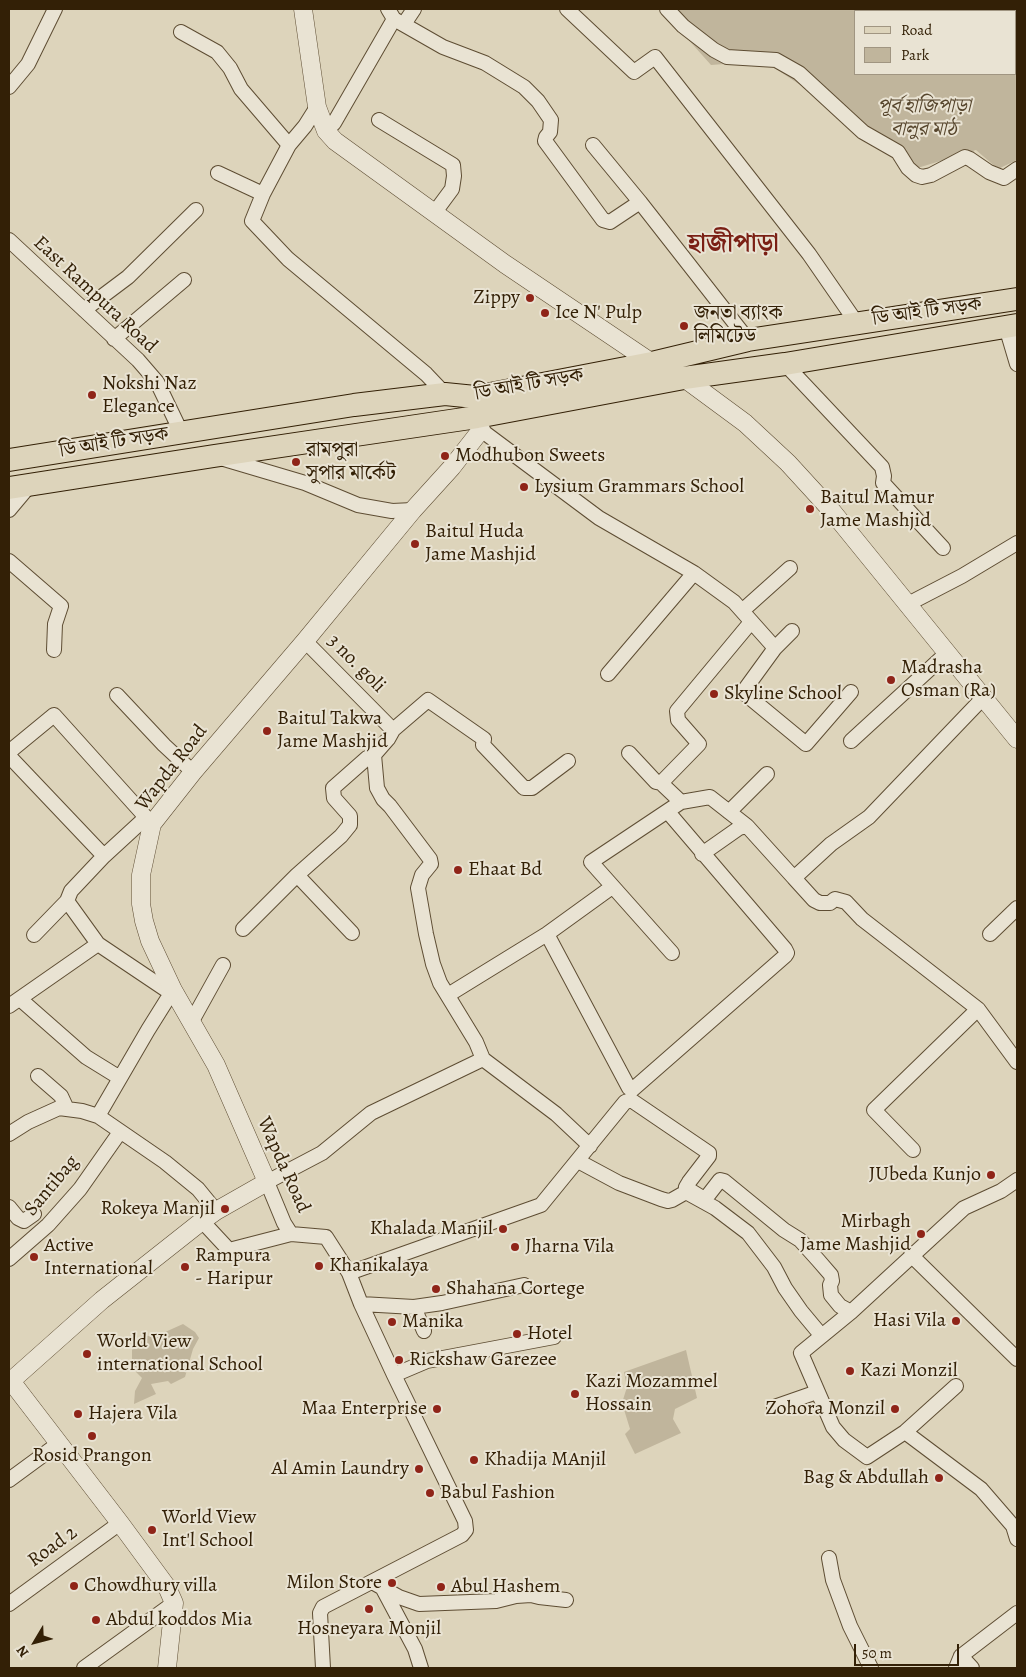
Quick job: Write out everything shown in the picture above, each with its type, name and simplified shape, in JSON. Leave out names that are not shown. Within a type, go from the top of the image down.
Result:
[{"type":"main road","name":"ডি আই টি সড়ক","points":[[9,460],[354,405],[445,394],[477,415],[652,363],[748,340],[856,322],[1017,299]]},
{"type":"main road","name":"ডি আই টি সড়ক","points":[[20,487],[477,415],[684,378],[785,364],[1012,326]]},
{"type":"street","points":[[9,87],[28,64],[55,9]]},
{"type":"street","points":[[303,9],[317,107],[326,131],[348,151],[505,264],[652,363]]},
{"type":"street","points":[[326,131],[334,123],[395,17],[414,9]]},
{"type":"street","points":[[567,9],[634,72],[655,57],[809,254],[856,322]]},
{"type":"street","points":[[667,9],[684,26],[714,50],[727,57],[776,60],[798,72],[864,132],[898,152],[908,168],[916,175],[922,177],[931,174],[965,157],[970,158],[989,172],[1004,178],[1017,169]]},
{"type":"street","points":[[395,17],[443,47],[485,63],[524,87],[551,120],[550,132],[545,142],[603,220],[610,222],[640,202]]},
{"type":"street","points":[[181,32],[217,52],[230,68],[241,89],[290,145]]},
{"type":"street","points":[[317,107],[290,145],[263,194],[252,221],[288,259],[426,374],[445,394]]},
{"type":"street","points":[[379,120],[453,165],[452,189],[435,212]]},
{"type":"street","points":[[593,145],[748,340]]},
{"type":"street","points":[[218,173],[263,194]]},
{"type":"street","points":[[84,310],[128,277],[196,210]]},
{"type":"street","name":"East Rampura Road","points":[[9,240],[138,360],[157,382],[181,432]]},
{"type":"street","points":[[114,339],[184,280]]},
{"type":"street","points":[[1012,326],[1017,364]]},
{"type":"street","points":[[785,364],[882,467],[883,482],[943,548]]},
{"type":"street","points":[[684,378],[745,423],[788,463],[830,510],[908,604],[1017,739]]},
{"type":"street","points":[[477,415],[599,518],[694,574],[734,602],[774,648]]},
{"type":"street","name":"Wapda Road","points":[[291,1234],[284,1223],[216,1065],[173,990],[150,941],[141,904],[141,875],[152,824],[192,772],[305,641],[413,510],[452,467],[477,415]]},
{"type":"street","points":[[214,456],[305,483],[358,505],[392,511],[413,510]]},
{"type":"street","points":[[9,510],[20,487]]},
{"type":"street","points":[[908,604],[962,576],[1017,543]]},
{"type":"street","points":[[9,561],[61,606],[55,624],[54,650]]},
{"type":"street","points":[[742,611],[790,568]]},
{"type":"street","points":[[608,674],[694,574]]},
{"type":"street","points":[[661,783],[699,744],[678,720],[677,711],[751,622]]},
{"type":"street","points":[[792,631],[774,648],[743,692],[806,744],[852,692]]},
{"type":"street","name":"3 no. goli","points":[[305,641],[390,734]]},
{"type":"street","points":[[851,741],[947,653]]},
{"type":"street","points":[[117,695],[192,772]]},
{"type":"street","points":[[794,878],[831,844],[869,817],[983,698]]},
{"type":"street","points":[[243,930],[297,875],[341,836],[350,825],[350,816],[334,798],[333,788],[367,758],[374,755],[390,734],[428,700],[484,739],[483,745],[524,788],[532,788],[568,761]]},
{"type":"street","points":[[104,856],[9,754],[54,715],[152,824]]},
{"type":"street","points":[[629,754],[656,782],[661,783],[681,802]]},
{"type":"street","points":[[374,755],[378,788],[382,799],[390,806],[430,859],[431,864],[422,875],[418,888],[426,934],[433,964],[440,983],[476,1042],[483,1059],[556,1114],[590,1146]]},
{"type":"street","points":[[729,812],[767,774]]},
{"type":"street","points":[[672,953],[590,862],[681,802],[710,797],[747,826],[814,900],[820,903],[830,903],[835,898],[846,902],[862,920],[978,1009],[1017,1062]]},
{"type":"street","points":[[547,934],[624,1079],[632,1090],[787,953],[668,812]]},
{"type":"street","points":[[34,936],[67,901],[70,892],[104,856],[140,822],[152,824]]},
{"type":"street","points":[[702,854],[738,828],[747,826]]},
{"type":"street","points":[[297,875],[352,933]]},
{"type":"street","points":[[448,995],[547,934],[612,887]]},
{"type":"street","points":[[67,901],[98,944],[165,988],[173,990],[98,1116]]},
{"type":"street","points":[[990,934],[1017,908]]},
{"type":"street","points":[[98,944],[14,1002],[86,1057],[120,1078]]},
{"type":"street","points":[[192,1021],[223,965]]},
{"type":"street","points":[[913,1150],[874,1110],[978,1009]]},
{"type":"street","points":[[167,1668],[174,1603],[166,1587],[120,1523],[10,1382],[102,1300],[209,1216],[322,1153],[371,1113],[483,1059]]},
{"type":"street","points":[[38,1076],[60,1096],[67,1109]]},
{"type":"street","points":[[349,1273],[541,1206],[625,1102],[631,1100],[709,1153],[709,1156],[686,1187],[688,1190],[706,1198],[720,1180],[724,1181],[784,1230],[800,1240],[831,1275],[831,1295],[840,1306],[851,1312]]},
{"type":"street","points":[[9,1134],[42,1115],[59,1108],[98,1116],[166,1162],[198,1189],[209,1216],[229,1250],[291,1234],[326,1237],[349,1273],[361,1304],[394,1375],[465,1521],[466,1530],[462,1535],[378,1585],[320,1610],[323,1668]]},
{"type":"street","name":"Santibag","points":[[9,1259],[48,1225],[80,1189],[120,1132]]},
{"type":"street","points":[[578,1161],[619,1183],[661,1199],[672,1200],[686,1192],[715,1208],[748,1233],[774,1267],[785,1288],[821,1335]]},
{"type":"street","points":[[956,1386],[905,1432],[866,1457],[844,1440],[833,1427],[801,1353],[851,1312],[964,1208],[1017,1180]]},
{"type":"street","name":"Santibag","points":[[9,1207],[18,1218],[24,1221],[34,1214]]},
{"type":"street","points":[[911,1255],[1017,1359]]},
{"type":"street","points":[[361,1304],[414,1307],[442,1303],[524,1285]]},
{"type":"street","points":[[414,1307],[424,1331]]},
{"type":"street","points":[[394,1375],[427,1361],[554,1337]]},
{"type":"street","points":[[774,1407],[817,1392]]},
{"type":"street","points":[[905,1432],[981,1489],[1013,1526],[1017,1539]]},
{"type":"street","points":[[9,1480],[58,1444]]},
{"type":"street","name":"Road 2","points":[[9,1604],[120,1523]]},
{"type":"street","points":[[828,1558],[833,1580],[850,1626],[871,1668]]},
{"type":"street","points":[[378,1585],[419,1604],[496,1601],[531,1594],[539,1598],[566,1600]]},
{"type":"street","points":[[378,1585],[415,1650],[421,1668]]},
{"type":"street","points":[[84,1668],[174,1603]]},
{"type":"street","points":[[972,1668],[959,1662],[1017,1614]]},
{"type":"green space","name":"পূর্ব হাজিপাড়া বালুর মাঠ","points":[[661,9],[1003,9],[854,10],[854,75],[1016,75],[1016,41],[1017,160],[998,169],[976,150],[911,170],[850,109],[820,98],[764,61],[711,65]]},
{"type":"green space","points":[[183,1324],[195,1332],[199,1338],[193,1349],[185,1377],[171,1384],[168,1381],[151,1384],[156,1394],[134,1404],[135,1391],[142,1378],[134,1370],[132,1361],[132,1347],[135,1341],[143,1335],[154,1337]]},
{"type":"green space","points":[[686,1350],[697,1398],[675,1409],[673,1419],[681,1433],[635,1454],[625,1434],[630,1429],[622,1403],[627,1387],[624,1372]]},
{"type":"place","name":"Zippy","points":[[530,298]]},
{"type":"place","name":"Ice N' Pulp","points":[[545,313]]},
{"type":"place","name":"জনতা ব্যাংক লিমিটেড","points":[[684,326]]},
{"type":"place","name":"Nokshi Naz Elegance","points":[[92,395]]},
{"type":"place","name":"Modhubon Sweets","points":[[445,456]]},
{"type":"place","name":"রামপুরা সুপার মার্কেট","points":[[296,462]]},
{"type":"place","name":"Lysium Grammars School","points":[[524,487]]},
{"type":"place","name":"Baitul Mamur Jame Mashjid","points":[[810,509]]},
{"type":"place","name":"Baitul Huda Jame Mashjid","points":[[415,544]]},
{"type":"place","name":"Madrasha Osman (Ra)","points":[[891,680]]},
{"type":"place","name":"Skyline School","points":[[714,694]]},
{"type":"place","name":"Baitul Takwa Jame Mashjid","points":[[267,731]]},
{"type":"place","name":"Ehaat Bd","points":[[458,870]]},
{"type":"place","name":"JUbeda Kunjo","points":[[991,1175]]},
{"type":"place","name":"Rokeya Manjil","points":[[225,1209]]},
{"type":"place","name":"Khalada Manjil","points":[[503,1229]]},
{"type":"place","name":"Mirbagh Jame Mashjid","points":[[921,1234]]},
{"type":"place","name":"Jharna Vila","points":[[515,1247]]},
{"type":"place","name":"Active International","points":[[34,1257]]},
{"type":"place","name":"Khanikalaya","points":[[319,1266]]},
{"type":"place","name":"Rampura - Haripur","points":[[185,1267]]},
{"type":"place","name":"Shahana Cortege","points":[[436,1289]]},
{"type":"place","name":"Hasi Vila","points":[[956,1321]]},
{"type":"place","name":"Manika","points":[[392,1322]]},
{"type":"place","name":"Hotel","points":[[517,1334]]},
{"type":"place","name":"World View international School","points":[[87,1354]]},
{"type":"place","name":"Rickshaw Garezee","points":[[399,1360]]},
{"type":"place","name":"Kazi Monzil","points":[[850,1371]]},
{"type":"place","name":"Kazi Mozammel Hossain","points":[[575,1394]]},
{"type":"place","name":"Maa Enterprise","points":[[437,1409]]},
{"type":"place","name":"Zohora Monzil","points":[[895,1409]]},
{"type":"place","name":"Hajera Vila","points":[[78,1414]]},
{"type":"place","name":"Rosid Prangon","points":[[92,1436]]},
{"type":"place","name":"Khadija MAnjil","points":[[474,1460]]},
{"type":"place","name":"Al Amin Laundry","points":[[419,1469]]},
{"type":"place","name":"Bag & Abdullah","points":[[939,1478]]},
{"type":"place","name":"Babul Fashion","points":[[430,1493]]},
{"type":"place","name":"World View Int'l School","points":[[152,1530]]},
{"type":"place","name":"Milon Store","points":[[392,1583]]},
{"type":"place","name":"Chowdhury villa","points":[[74,1586]]},
{"type":"place","name":"Abul Hashem","points":[[441,1587]]},
{"type":"place","name":"Hosneyara Monjil","points":[[369,1609]]},
{"type":"place","name":"Abdul koddos Mia","points":[[96,1620]]},
{"type":"district","name":"হাজীপাড়া","points":[[733,245]]}]
